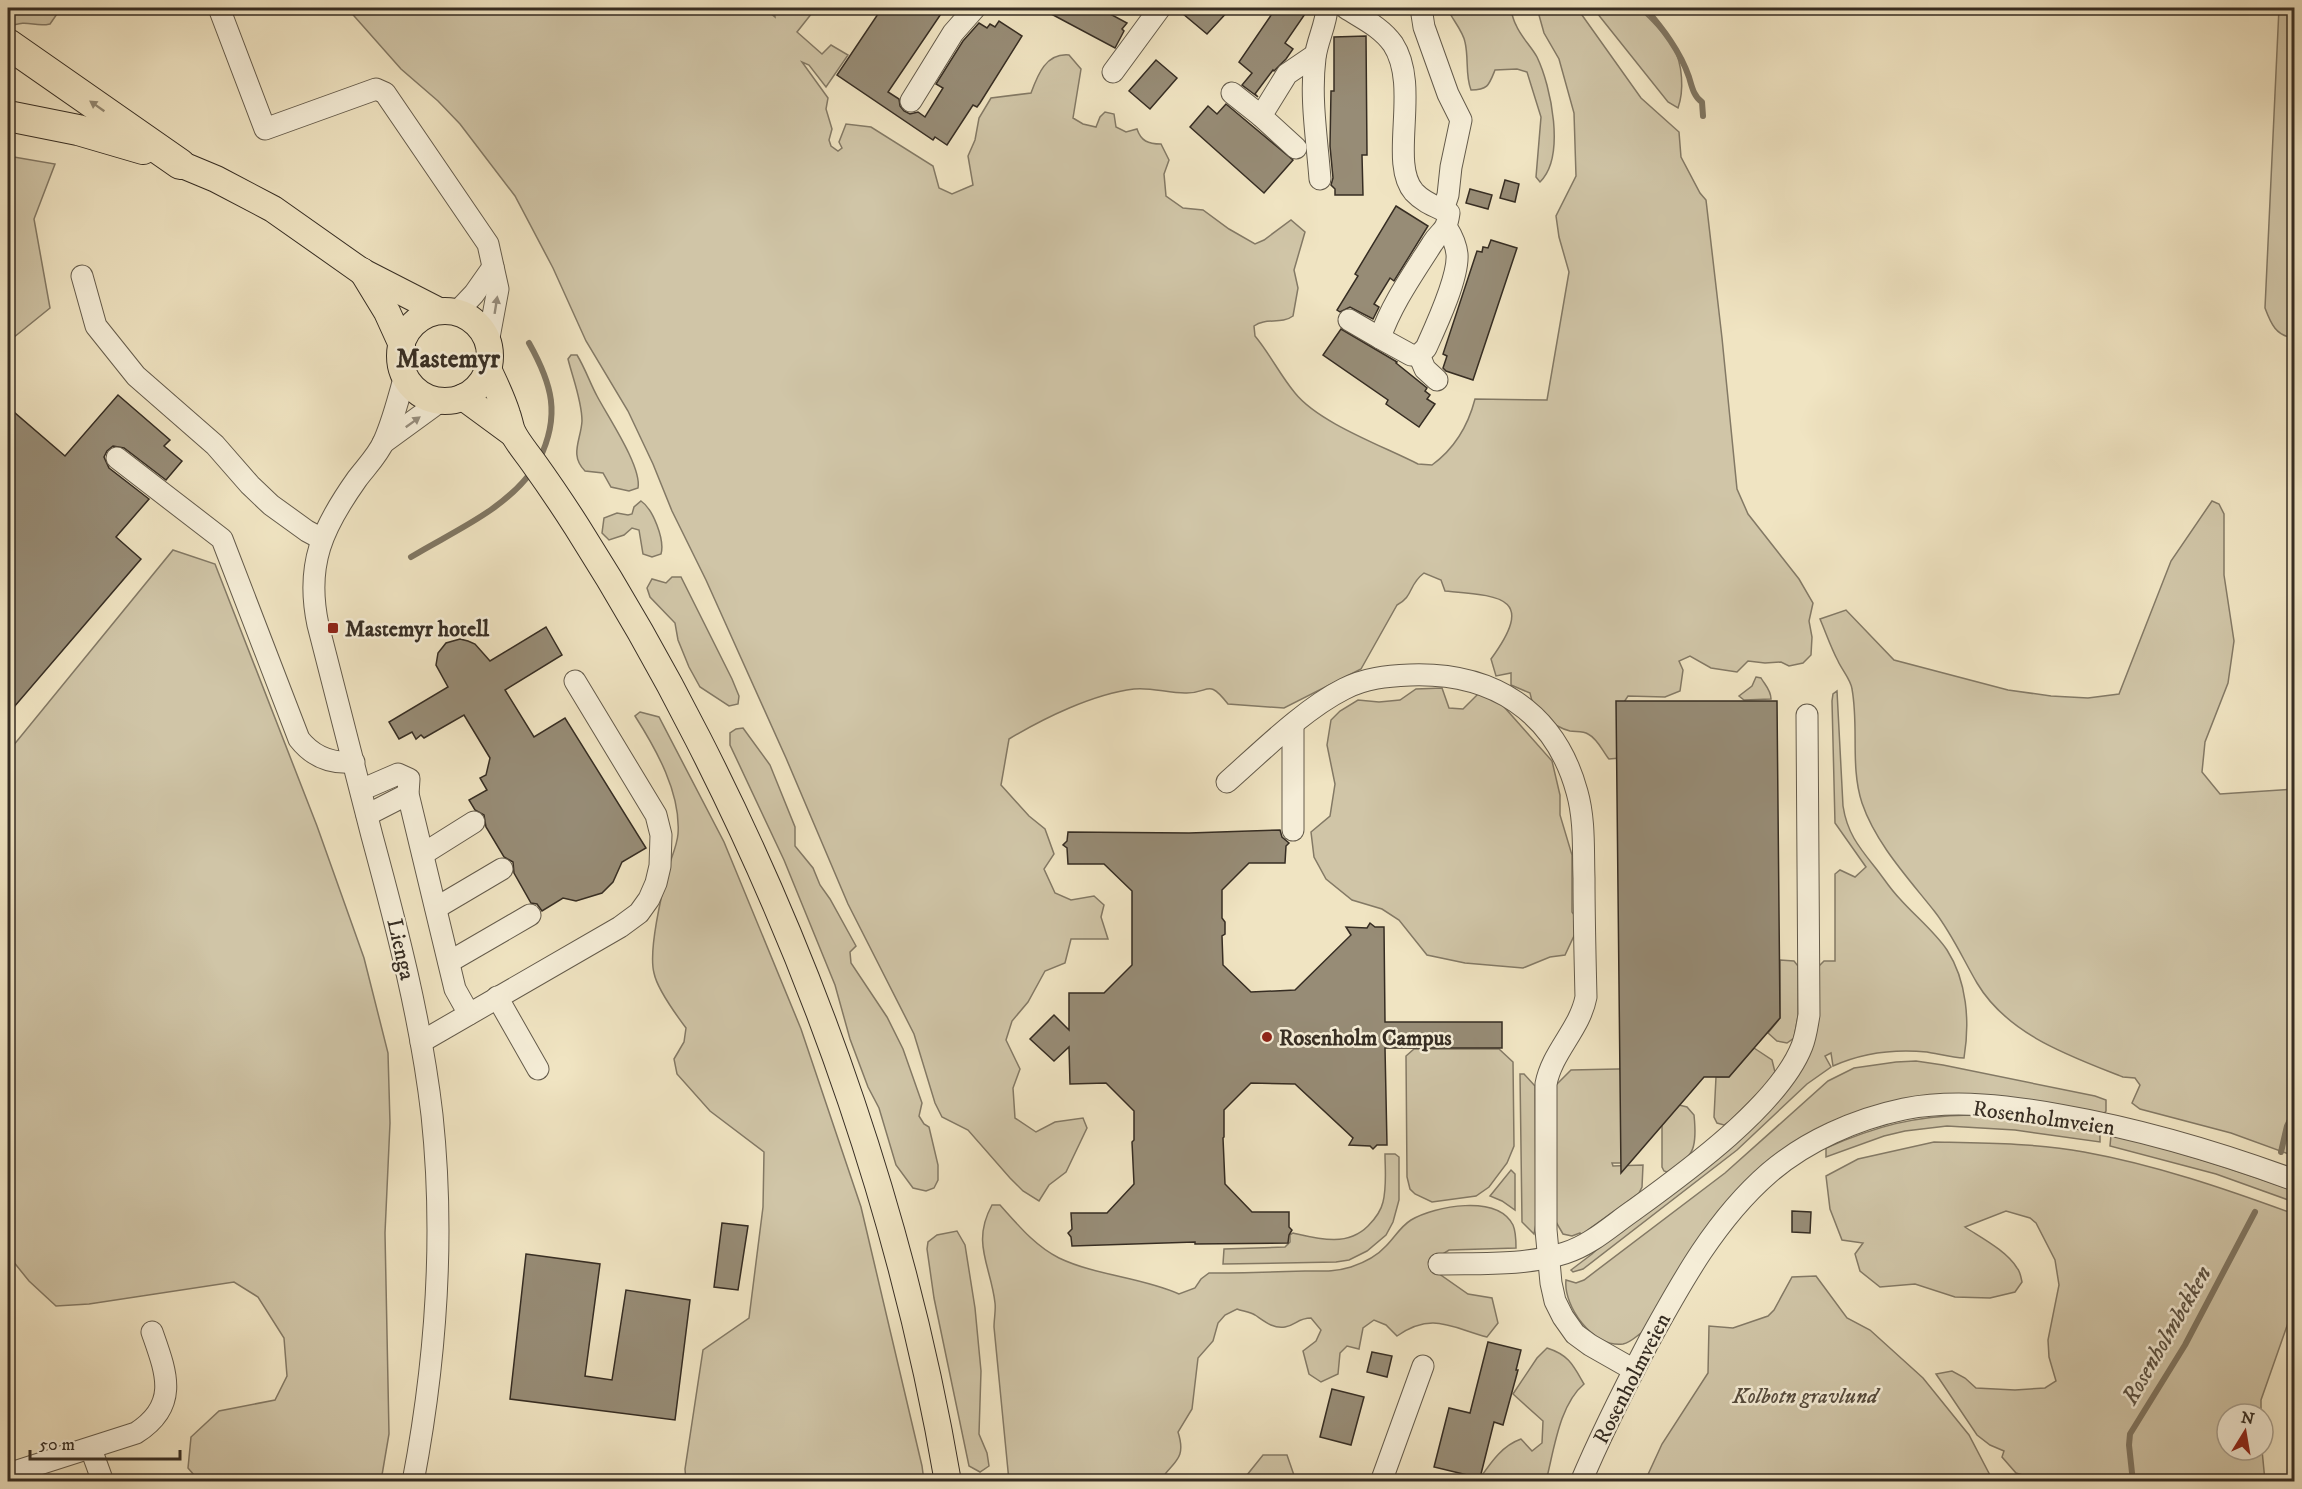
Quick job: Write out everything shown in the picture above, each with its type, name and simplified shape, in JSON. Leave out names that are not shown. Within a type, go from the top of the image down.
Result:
[{"type":"highway","points":[[8,44],[180,164]]},
{"type":"highway","points":[[8,116],[54,124],[123,142],[180,164]]},
{"type":"highway","points":[[8,128],[54,124]]},
{"type":"main road","points":[[180,164],[216,179],[273,209],[361,271],[476,323],[488,342],[490,351],[488,369],[478,385],[453,398]]},
{"type":"main road","points":[[361,271],[387,312],[402,345]]},
{"type":"main road","points":[[448,312],[419,319],[405,335],[401,361],[405,375],[424,395],[453,398],[512,433]]},
{"type":"main road","points":[[488,369],[507,412],[512,433],[555,494],[622,600],[698,739],[741,827],[822,1021],[862,1132],[902,1269],[925,1362],[948,1482]]},
{"type":"street","points":[[219,8],[266,129],[376,89],[382,90],[484,238],[492,254],[498,289],[488,342]]},
{"type":"street","points":[[911,101],[953,33],[975,8]]},
{"type":"street","points":[[1320,179],[1315,134],[1313,78],[1315,55],[1327,8]]},
{"type":"street","points":[[1346,8],[1378,28],[1396,50],[1406,78],[1404,140],[1407,176],[1410,186],[1418,196],[1445,219],[1455,244],[1457,261],[1432,335],[1426,348],[1419,355],[1412,355],[1349,320]]},
{"type":"street","points":[[1380,338],[1390,315],[1445,219],[1451,167],[1461,120],[1448,94],[1424,27],[1421,8]]},
{"type":"street","points":[[1113,72],[1154,9]]},
{"type":"street","points":[[1261,116],[1287,74],[1315,55]]},
{"type":"street","points":[[1232,93],[1296,148]]},
{"type":"street","points":[[448,312],[474,294],[493,267]]},
{"type":"street","points":[[82,276],[96,326],[136,376],[215,446],[271,505],[322,539]]},
{"type":"street","points":[[1419,355],[1425,369],[1437,380]]},
{"type":"street","name":"Lienga","points":[[405,375],[383,442],[333,514],[322,539],[313,579],[316,614],[403,952],[421,1042],[432,1116],[437,1241],[431,1360],[413,1482]]},
{"type":"street","name":"Lienga","points":[[383,442],[453,398]]},
{"type":"street","points":[[117,458],[222,539],[299,739],[310,751],[323,758],[334,762],[354,762]]},
{"type":"street","points":[[1227,782],[1324,700],[1345,688],[1367,680],[1389,676],[1437,676],[1473,681],[1519,702],[1539,723],[1564,756],[1578,795],[1582,831],[1586,997],[1583,1012],[1551,1066],[1546,1084],[1546,1230],[1549,1258],[1555,1301],[1575,1334],[1634,1370]]},
{"type":"street","points":[[421,1042],[620,927],[639,914],[656,883],[662,848],[656,816],[575,681]]},
{"type":"street","points":[[1438,1264],[1549,1258],[1584,1245],[1704,1158],[1747,1119],[1792,1065],[1802,1048],[1809,1016],[1807,715]]},
{"type":"street","points":[[1293,726],[1293,830]]},
{"type":"street","points":[[361,790],[398,774],[410,779],[408,794],[448,962],[455,989],[469,1014]]},
{"type":"street","points":[[367,815],[408,794]]},
{"type":"street","points":[[423,854],[474,822]]},
{"type":"street","points":[[436,908],[502,869]]},
{"type":"street","points":[[448,962],[530,915]]},
{"type":"street","points":[[497,997],[538,1069]]},
{"type":"street","name":"Rosenholmveien","points":[[1581,1482],[1634,1370],[1695,1262],[1736,1206],[1769,1173],[1788,1158],[1827,1136],[1878,1116],[1904,1109],[1938,1105],[2018,1108],[2169,1139],[2209,1150],[2295,1180]]},
{"type":"street","points":[[8,1474],[91,1449],[136,1433],[148,1426],[158,1415],[164,1401],[167,1384],[164,1367],[152,1332]]},
{"type":"street","points":[[1381,1482],[1423,1366]]},
{"type":"street","points":[[91,1449],[103,1482]]},
{"type":"green space","points":[[8,8],[54,8],[57,14],[50,24],[21,23],[8,27]]},
{"type":"green space","points":[[347,8],[764,8],[775,17],[774,8],[816,8],[797,32],[822,54],[831,45],[848,55],[826,87],[809,65],[802,62],[828,98],[826,109],[832,129],[829,140],[831,146],[838,151],[842,148],[839,142],[846,124],[871,127],[933,166],[939,188],[952,194],[973,185],[968,156],[975,140],[979,118],[991,98],[1031,93],[1040,72],[1049,61],[1054,57],[1069,55],[1081,69],[1073,118],[1083,124],[1096,127],[1105,112],[1114,114],[1116,127],[1126,132],[1137,129],[1146,141],[1161,144],[1169,160],[1164,174],[1166,196],[1183,208],[1203,210],[1255,244],[1291,220],[1305,232],[1294,270],[1298,288],[1293,316],[1284,320],[1259,323],[1254,326],[1255,336],[1295,393],[1319,414],[1352,433],[1418,464],[1432,465],[1447,452],[1459,436],[1475,399],[1547,400],[1569,272],[1559,237],[1556,216],[1576,176],[1574,113],[1559,59],[1544,33],[1537,8],[1577,8],[1641,98],[1679,132],[1681,157],[1706,200],[1737,489],[1748,514],[1799,579],[1813,603],[1809,621],[1812,637],[1811,655],[1803,663],[1789,666],[1781,662],[1748,661],[1737,672],[1711,668],[1690,656],[1679,661],[1683,670],[1680,691],[1665,697],[1628,696],[1622,705],[1620,758],[1609,759],[1592,736],[1584,732],[1564,729],[1545,717],[1535,706],[1530,693],[1511,685],[1511,673],[1496,676],[1491,659],[1511,622],[1511,611],[1506,603],[1482,595],[1445,591],[1441,580],[1424,573],[1415,582],[1406,598],[1397,605],[1361,669],[1284,708],[1228,704],[1212,689],[1185,693],[1134,689],[1086,701],[1009,739],[1001,785],[1029,816],[1045,829],[1054,854],[1044,869],[1055,893],[1071,900],[1094,896],[1104,905],[1101,917],[1108,939],[1071,939],[1065,963],[1045,971],[1028,1002],[1012,1021],[1006,1040],[1020,1069],[1013,1088],[1015,1118],[1036,1132],[1055,1122],[1083,1118],[1087,1128],[1066,1172],[1049,1185],[1039,1201],[1023,1191],[1010,1178],[968,1130],[942,1117],[935,1103],[914,1034],[848,904],[786,758],[706,580],[672,511],[653,464],[628,411],[586,341],[553,268],[515,196],[460,124],[438,101],[401,69]]},
{"type":"green space","points":[[1447,8],[1510,8],[1518,29],[1537,57],[1547,85],[1554,121],[1552,156],[1548,171],[1540,182],[1536,177],[1541,117],[1527,72],[1517,69],[1495,70],[1487,86],[1471,90],[1464,38]]},
{"type":"green space","points":[[1593,8],[1639,8],[1662,32],[1673,47],[1681,69],[1682,86],[1678,108],[1668,102]]},
{"type":"green space","points":[[2279,8],[2294,8],[2294,338],[2278,332],[2265,308]]},
{"type":"green space","points":[[8,156],[55,164],[34,219],[50,308],[8,342]]},
{"type":"green space","points":[[571,355],[577,355],[583,365],[597,396],[630,455],[638,479],[638,488],[629,491],[611,487],[603,473],[585,471],[580,465],[577,447],[582,413],[568,359]]},
{"type":"green space","points":[[641,501],[650,511],[660,533],[661,554],[652,557],[643,554],[639,530],[632,528],[624,535],[609,540],[602,533],[604,518],[617,513],[632,514],[634,507]]},
{"type":"green space","points":[[2212,501],[2219,504],[2224,514],[2224,575],[2234,641],[2228,683],[2205,742],[2202,772],[2220,794],[2294,789],[2294,1156],[2231,1133],[2140,1109],[2132,1103],[2140,1085],[2135,1078],[2123,1077],[2042,1042],[2005,1017],[1990,1001],[1977,983],[1941,920],[1884,847],[1868,818],[1858,789],[1856,775],[1855,718],[1851,686],[1835,656],[1820,619],[1846,610],[1894,660],[2008,690],[2088,698],[2119,694],[2171,561]]},
{"type":"green space","points":[[173,550],[215,564],[317,826],[364,958],[388,1053],[390,1123],[385,1233],[389,1434],[381,1481],[199,1481],[188,1468],[191,1437],[219,1411],[275,1400],[287,1376],[284,1338],[258,1297],[234,1282],[89,1304],[56,1306],[29,1281],[8,1255],[8,752]]},
{"type":"green space","points":[[672,577],[681,577],[732,679],[739,696],[738,704],[729,706],[700,687],[678,640],[675,623],[650,597],[647,588],[652,579],[666,583]]},
{"type":"green space","points":[[1756,677],[1761,678],[1769,690],[1771,699],[1744,700],[1739,696],[1752,686]]},
{"type":"green space","points":[[1442,688],[1449,708],[1463,709],[1479,693],[1497,699],[1552,761],[1560,795],[1560,815],[1572,855],[1572,912],[1580,923],[1565,955],[1550,957],[1523,968],[1465,963],[1427,955],[1399,920],[1382,909],[1352,900],[1326,879],[1314,857],[1311,832],[1330,816],[1335,784],[1327,745],[1331,720],[1340,711],[1358,700],[1379,702],[1400,700],[1416,689]]},
{"type":"green space","points":[[1837,691],[1843,806],[1847,824],[1858,845],[1890,887],[1936,936],[1954,962],[1963,988],[1967,1016],[1964,1058],[1903,1051],[1867,1055],[1833,1066],[1831,1053],[1825,1056],[1831,1067],[1807,1084],[1737,1150],[1583,1269],[1573,1272],[1571,1270],[1592,1254],[1810,1053],[1818,1024],[1819,966],[1824,961],[1835,961],[1835,874],[1840,870],[1855,877],[1866,867],[1835,823],[1832,701],[1833,694]]},
{"type":"green space","points":[[640,712],[659,717],[724,842],[801,1029],[861,1207],[924,1481],[686,1481],[685,1469],[703,1350],[749,1318],[763,1207],[764,1152],[710,1111],[677,1074],[674,1059],[684,1042],[686,1028],[659,986],[654,973],[653,950],[662,892],[678,834],[678,819],[676,803],[666,772],[635,716]]},
{"type":"green space","points":[[743,728],[770,765],[795,827],[795,846],[813,868],[820,885],[856,946],[850,952],[851,963],[887,1017],[903,1049],[922,1103],[919,1116],[929,1127],[938,1165],[938,1180],[934,1188],[926,1191],[913,1188],[896,1165],[879,1108],[868,1087],[850,1039],[835,985],[784,860],[730,745],[730,733]]},
{"type":"green space","points":[[1780,960],[1794,961],[1798,966],[1798,1016],[1794,1038],[1787,1043],[1777,1041],[1768,1033],[1780,1018]]},
{"type":"green space","points":[[1754,1048],[1772,1060],[1775,1072],[1767,1084],[1730,1121],[1724,1125],[1717,1123],[1714,1117],[1716,1077],[1729,1077]]},
{"type":"green space","points":[[1414,1049],[1499,1049],[1513,1062],[1514,1146],[1507,1163],[1489,1187],[1476,1196],[1432,1202],[1410,1189],[1407,1177],[1406,1056]]},
{"type":"green space","points":[[1916,1061],[1943,1065],[2095,1096],[2106,1100],[2106,1111],[2104,1114],[1989,1096],[1798,1140],[1643,1332],[1626,1343],[1612,1343],[1601,1339],[1582,1323],[1569,1302],[1566,1280],[1576,1283],[1584,1280],[1725,1173],[1828,1081],[1854,1068]]},
{"type":"green space","points":[[1711,1067],[1628,1163],[1612,1163],[1613,1166],[1643,1165],[1642,1187],[1639,1193],[1581,1235],[1580,1233],[1572,1236],[1563,1234],[1556,1222],[1555,1086],[1571,1070]]},
{"type":"green space","points":[[1520,1074],[1524,1074],[1535,1086],[1536,1224],[1534,1234],[1522,1222]]},
{"type":"green space","points":[[1679,1105],[1687,1107],[1694,1115],[1694,1142],[1684,1161],[1667,1172],[1662,1167],[1662,1125]]},
{"type":"green space","points":[[1970,1115],[2055,1125],[2098,1133],[2100,1142],[2015,1130],[1947,1126],[1884,1136],[1826,1157],[1826,1148],[1879,1128],[1931,1117]]},
{"type":"green space","points":[[2111,1135],[2204,1160],[2294,1191],[2294,1202],[2216,1174],[2110,1146]]},
{"type":"green space","points":[[1934,1142],[1991,1143],[2066,1149],[2111,1157],[2190,1178],[2294,1214],[2294,1306],[2261,1402],[2215,1402],[2215,1462],[2263,1462],[2265,1481],[2019,1481],[2026,1476],[2016,1473],[2002,1457],[2004,1451],[1990,1445],[1977,1435],[1936,1374],[1952,1371],[1965,1378],[1976,1388],[2015,1390],[2045,1388],[2056,1381],[2049,1357],[2048,1340],[2059,1285],[2055,1260],[2036,1223],[2030,1218],[2006,1211],[1965,1227],[1993,1245],[2013,1262],[2022,1282],[2015,1292],[1990,1298],[1955,1297],[1915,1284],[1880,1287],[1860,1271],[1855,1254],[1863,1243],[1842,1240],[1830,1209],[1826,1176],[1858,1159]]},
{"type":"green space","points":[[1385,1154],[1395,1154],[1399,1157],[1399,1200],[1393,1222],[1386,1235],[1367,1251],[1349,1260],[1336,1262],[1223,1264],[1224,1249],[1285,1247],[1290,1242],[1290,1235],[1293,1233],[1332,1240],[1360,1233],[1373,1221],[1382,1205]]},
{"type":"green space","points":[[1511,1170],[1515,1174],[1515,1210],[1490,1196]]},
{"type":"green space","points":[[992,1205],[1000,1205],[1035,1241],[1059,1258],[1088,1269],[1150,1284],[1179,1294],[1195,1288],[1209,1273],[1328,1271],[1351,1267],[1378,1253],[1411,1220],[1450,1207],[1480,1206],[1494,1209],[1505,1215],[1514,1228],[1516,1248],[1449,1250],[1433,1260],[1438,1273],[1468,1294],[1492,1298],[1498,1323],[1487,1337],[1451,1326],[1431,1323],[1409,1329],[1397,1336],[1386,1325],[1374,1320],[1363,1328],[1359,1349],[1347,1346],[1340,1353],[1338,1374],[1321,1382],[1309,1374],[1303,1351],[1316,1341],[1321,1330],[1311,1318],[1285,1327],[1277,1327],[1253,1314],[1237,1309],[1225,1315],[1218,1323],[1213,1341],[1198,1358],[1192,1409],[1178,1432],[1180,1455],[1160,1481],[1009,1481],[994,1327],[995,1303],[983,1243],[983,1231]]},
{"type":"green space","points":[[957,1231],[965,1245],[975,1308],[981,1371],[979,1434],[987,1453],[989,1466],[980,1472],[969,1466],[934,1298],[927,1249],[928,1242],[937,1235]]},
{"type":"green space","name":"Kolbotn gravlund","points":[[1816,1276],[1847,1318],[1870,1330],[1923,1378],[1969,1435],[1993,1481],[1645,1481],[1662,1444],[1708,1373],[1709,1326],[1733,1328],[1768,1316],[1774,1310],[1792,1277]]},
{"type":"green space","points":[[1547,1348],[1565,1357],[1584,1384],[1563,1416],[1546,1481],[1478,1481],[1496,1456],[1514,1442],[1521,1439],[1532,1451],[1542,1443],[1543,1421],[1513,1394],[1537,1358]]},
{"type":"green space","points":[[1263,1455],[1287,1455],[1296,1481],[1249,1481],[1247,1475]]},
{"type":"building","points":[[882,8],[945,8],[888,92],[899,99],[904,111],[910,114],[918,112],[925,117],[943,88],[936,84],[963,41],[979,23],[987,28],[990,24],[995,27],[999,21],[1022,36],[980,103],[977,107],[973,105],[947,145],[935,137],[933,140],[837,75]]},
{"type":"building","points":[[1040,8],[1099,8],[1127,23],[1122,29],[1124,31],[1115,48]]},
{"type":"building","points":[[1176,8],[1231,8],[1207,34]]},
{"type":"building","points":[[1276,8],[1296,8],[1305,14],[1285,43],[1293,49],[1255,94],[1258,97],[1242,85],[1252,73],[1239,62]]},
{"type":"building","points":[[1366,36],[1367,155],[1362,155],[1363,195],[1335,195],[1335,189],[1331,185],[1333,178],[1330,146],[1331,91],[1334,91],[1334,37]]},
{"type":"building","points":[[1156,60],[1177,78],[1150,109],[1129,91]]},
{"type":"building","points":[[1226,104],[1293,160],[1264,193],[1190,127],[1208,106],[1217,114]]},
{"type":"building","points":[[1505,180],[1519,184],[1515,202],[1500,198]]},
{"type":"building","points":[[1470,189],[1492,195],[1488,209],[1466,203]]},
{"type":"building","points":[[1396,206],[1428,226],[1394,281],[1390,278],[1374,304],[1379,307],[1373,319],[1350,307],[1340,312],[1337,310],[1358,276],[1355,274]]},
{"type":"building","points":[[1491,240],[1517,248],[1473,380],[1446,371],[1443,368],[1447,356],[1443,354],[1477,251],[1482,252],[1483,247],[1488,248]]},
{"type":"building","points":[[1341,329],[1397,362],[1427,388],[1425,391],[1430,395],[1427,399],[1435,404],[1419,427],[1386,404],[1388,400],[1323,355]]},
{"type":"building","points":[[118,395],[170,440],[164,446],[182,461],[166,480],[124,448],[113,446],[107,451],[104,457],[109,468],[149,499],[116,537],[141,559],[8,714],[8,407],[65,456]]},
{"type":"building","points":[[546,627],[562,655],[505,690],[534,737],[565,718],[646,848],[622,862],[613,882],[602,893],[576,901],[563,898],[542,911],[537,904],[531,903],[514,873],[513,862],[504,857],[486,827],[484,815],[475,810],[469,800],[487,790],[480,778],[486,775],[490,758],[464,715],[424,738],[421,735],[416,739],[412,732],[399,739],[389,722],[448,687],[436,665],[438,653],[446,643],[460,639],[468,641],[475,644],[490,661]]},
{"type":"building","points":[[1616,701],[1777,701],[1780,1018],[1729,1077],[1704,1077],[1621,1173]]},
{"type":"building","name":"Rosenholm Campus","points":[[1280,830],[1282,837],[1289,843],[1286,846],[1285,863],[1249,863],[1222,890],[1222,918],[1225,922],[1225,934],[1222,936],[1223,965],[1251,992],[1295,990],[1351,935],[1346,927],[1367,928],[1370,923],[1375,927],[1384,927],[1385,1022],[1502,1022],[1502,1048],[1385,1048],[1387,1145],[1377,1145],[1373,1149],[1370,1146],[1349,1145],[1353,1138],[1295,1084],[1251,1083],[1224,1110],[1225,1184],[1252,1212],[1289,1212],[1289,1227],[1292,1230],[1288,1243],[1195,1244],[1195,1242],[1072,1246],[1068,1233],[1072,1229],[1071,1213],[1107,1213],[1134,1184],[1132,1142],[1134,1140],[1134,1111],[1106,1083],[1070,1084],[1069,1047],[1054,1061],[1030,1039],[1054,1015],[1069,1030],[1069,993],[1104,993],[1132,965],[1132,891],[1104,864],[1068,864],[1067,848],[1063,845],[1067,841],[1068,832],[1189,833]]},
{"type":"building","points":[[1792,1211],[1811,1212],[1810,1233],[1792,1232]]},
{"type":"building","points":[[722,1223],[748,1226],[738,1290],[714,1287]]},
{"type":"building","points":[[526,1254],[600,1264],[585,1376],[612,1380],[626,1290],[690,1300],[675,1420],[510,1399]]},
{"type":"building","points":[[1488,1342],[1521,1350],[1503,1425],[1494,1422],[1480,1478],[1434,1467],[1449,1408],[1470,1413]]},
{"type":"building","points":[[1372,1352],[1392,1356],[1387,1377],[1367,1372]]},
{"type":"building","points":[[1332,1389],[1364,1397],[1351,1445],[1320,1437]]},
{"type":"waterway","points":[[1645,8],[1681,58],[1694,91],[1702,102],[1703,116]]},
{"type":"waterway","points":[[529,343],[543,372],[551,400],[550,428],[539,460]]},
{"type":"waterway","points":[[411,557],[492,509],[507,498],[532,471]]},
{"type":"waterway","name":"Rosenholmbekken","points":[[2281,1152],[2287,1126],[2294,1112]]},
{"type":"waterway","name":"Rosenholmbekken","points":[[2133,1482],[2130,1434],[2185,1345],[2255,1212]]},
{"type":"place","name":"Mastemyr hotell","points":[[333,628]]},
{"type":"place","name":"Rosenholm Campus","points":[[1267,1037]]},
{"type":"district","name":"Mastemyr","points":[[448,358]]}]
